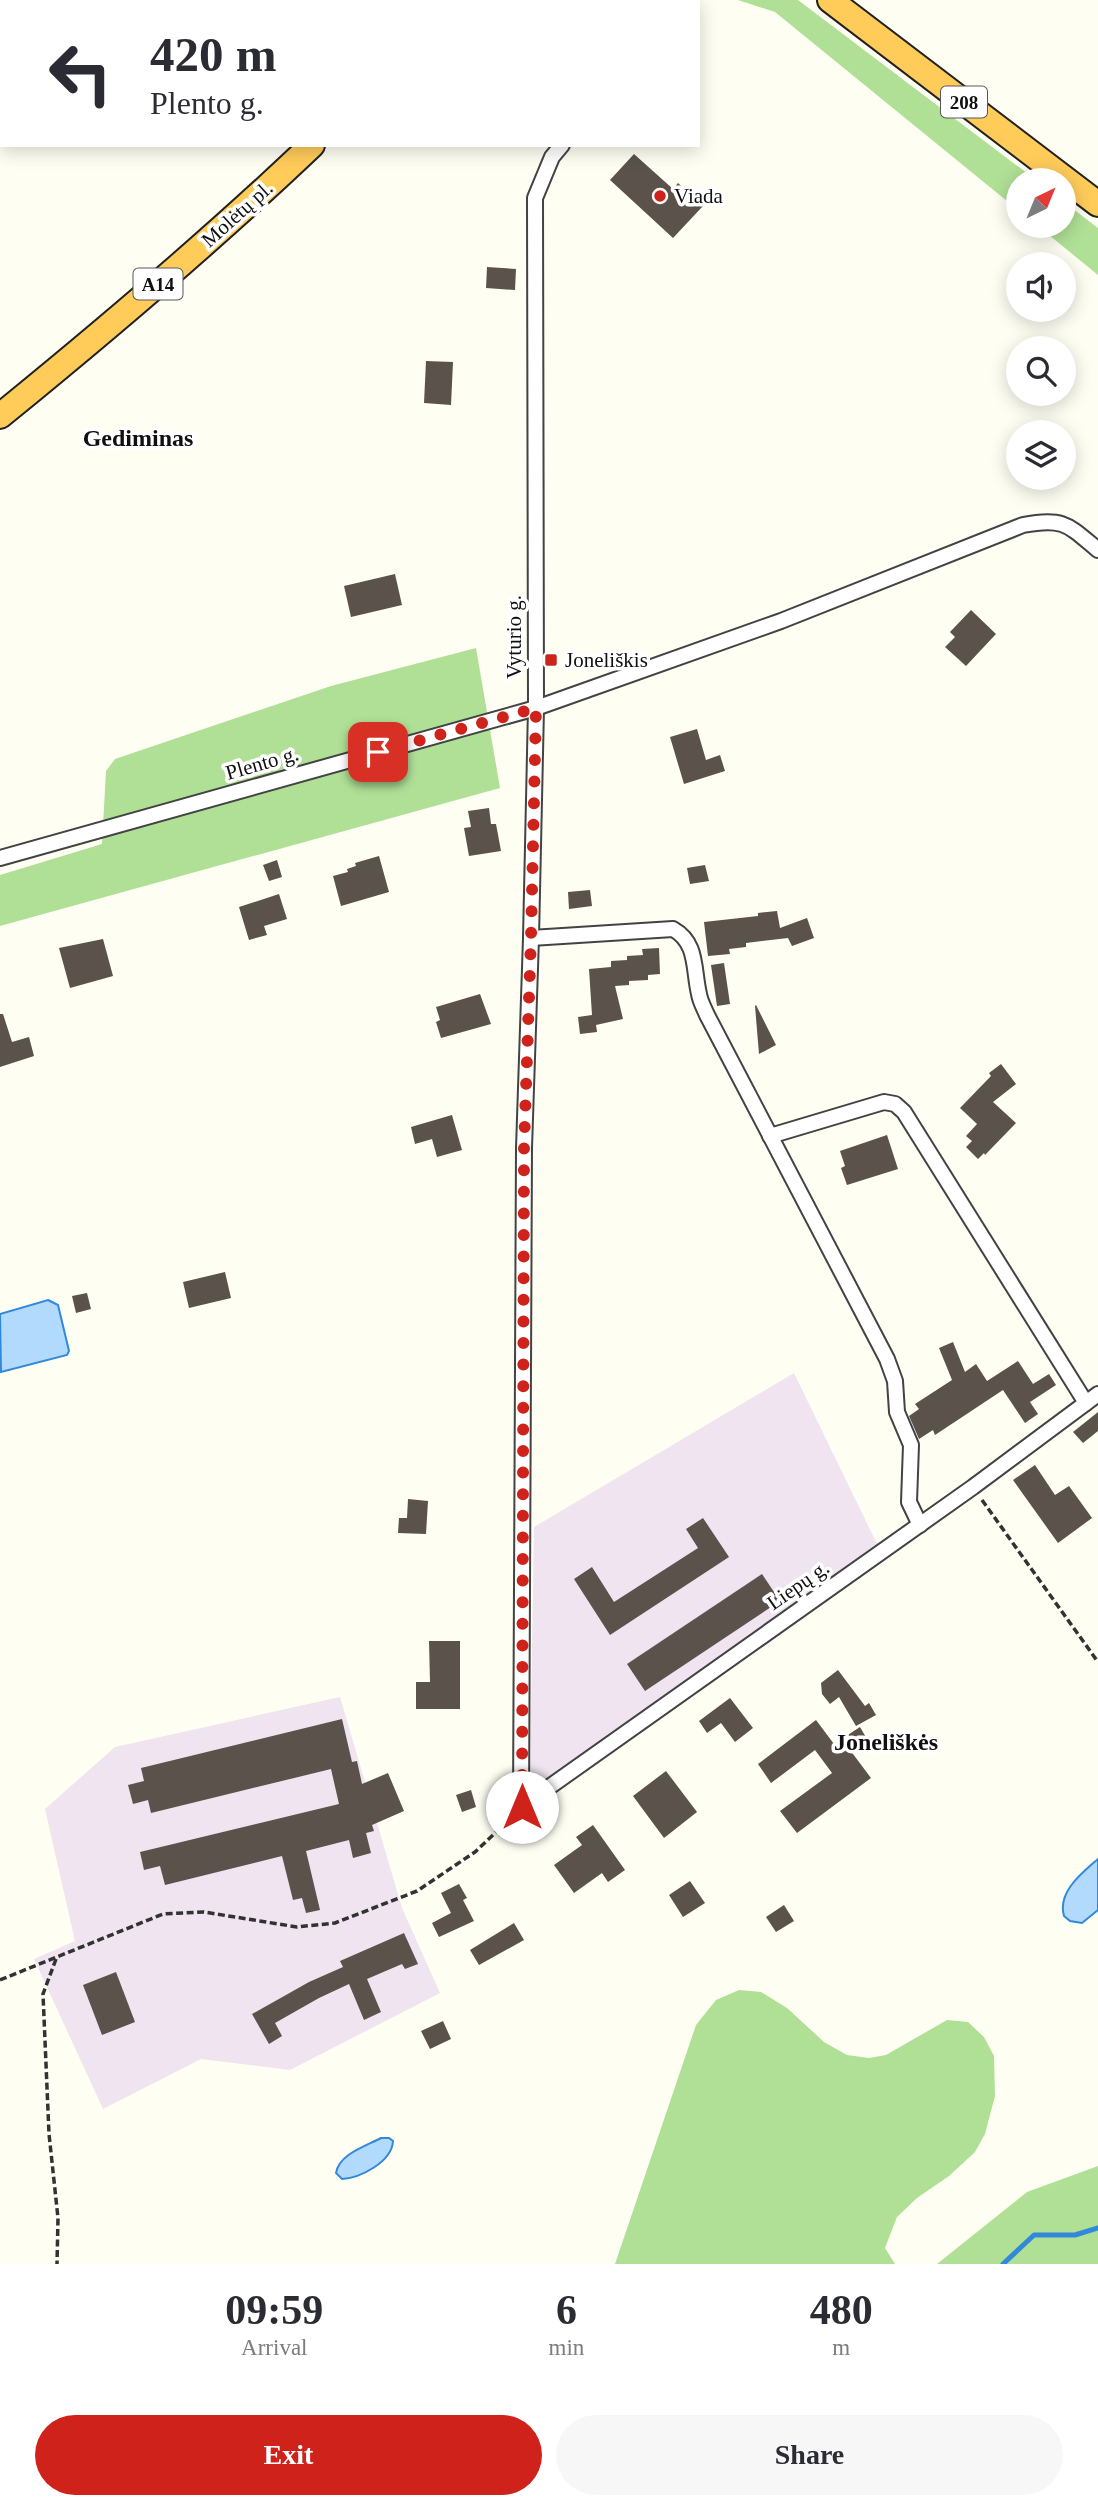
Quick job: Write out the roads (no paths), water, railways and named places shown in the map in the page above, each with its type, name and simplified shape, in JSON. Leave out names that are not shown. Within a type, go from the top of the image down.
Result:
[{"type":"highway","name":"208","points":[[830,0],[1098,204]]},
{"type":"highway","name":"Molėtų pl.","points":[[0,416],[92,341],[248,206],[310,147]]},
{"type":"street","name":"Vyturio g.","points":[[522,1807],[524,1161],[536,708],[535,198],[552,156],[560,147]]},
{"type":"street","name":"Plento g.","points":[[0,858],[536,708],[781,621],[1023,524],[1049,519],[1072,528],[1098,550]]},
{"type":"street","points":[[531,938],[673,929],[683,935],[691,946],[699,997],[887,1359],[895,1381],[897,1412],[911,1445],[909,1502],[919,1525]]},
{"type":"street","points":[[770,1136],[884,1102],[895,1104],[904,1112],[1086,1404]]},
{"type":"street","name":"Liepų g.","points":[[522,1807],[973,1487],[1098,1394]]},
{"type":"water","points":[[48,1300],[58,1305],[69,1351],[67,1355],[1,1372],[0,1314]]},
{"type":"water","points":[[1098,1859],[1098,1910],[1082,1923],[1070,1921],[1064,1916],[1063,1907],[1067,1891]]},
{"type":"water","points":[[381,2138],[393,2141],[387,2156],[374,2168],[342,2179],[336,2173],[338,2166],[348,2156]]},
{"type":"waterway","points":[[1003,2264],[1034,2235],[1075,2235],[1098,2228]]},
{"type":"place","name":"Viada","points":[[660,196]]},
{"type":"place","name":"Joneliškis","points":[[551,660]]},
{"type":"district","name":"Gediminas","points":[[138,438]]},
{"type":"district","name":"Joneliškės","points":[[886,1742]]}]
